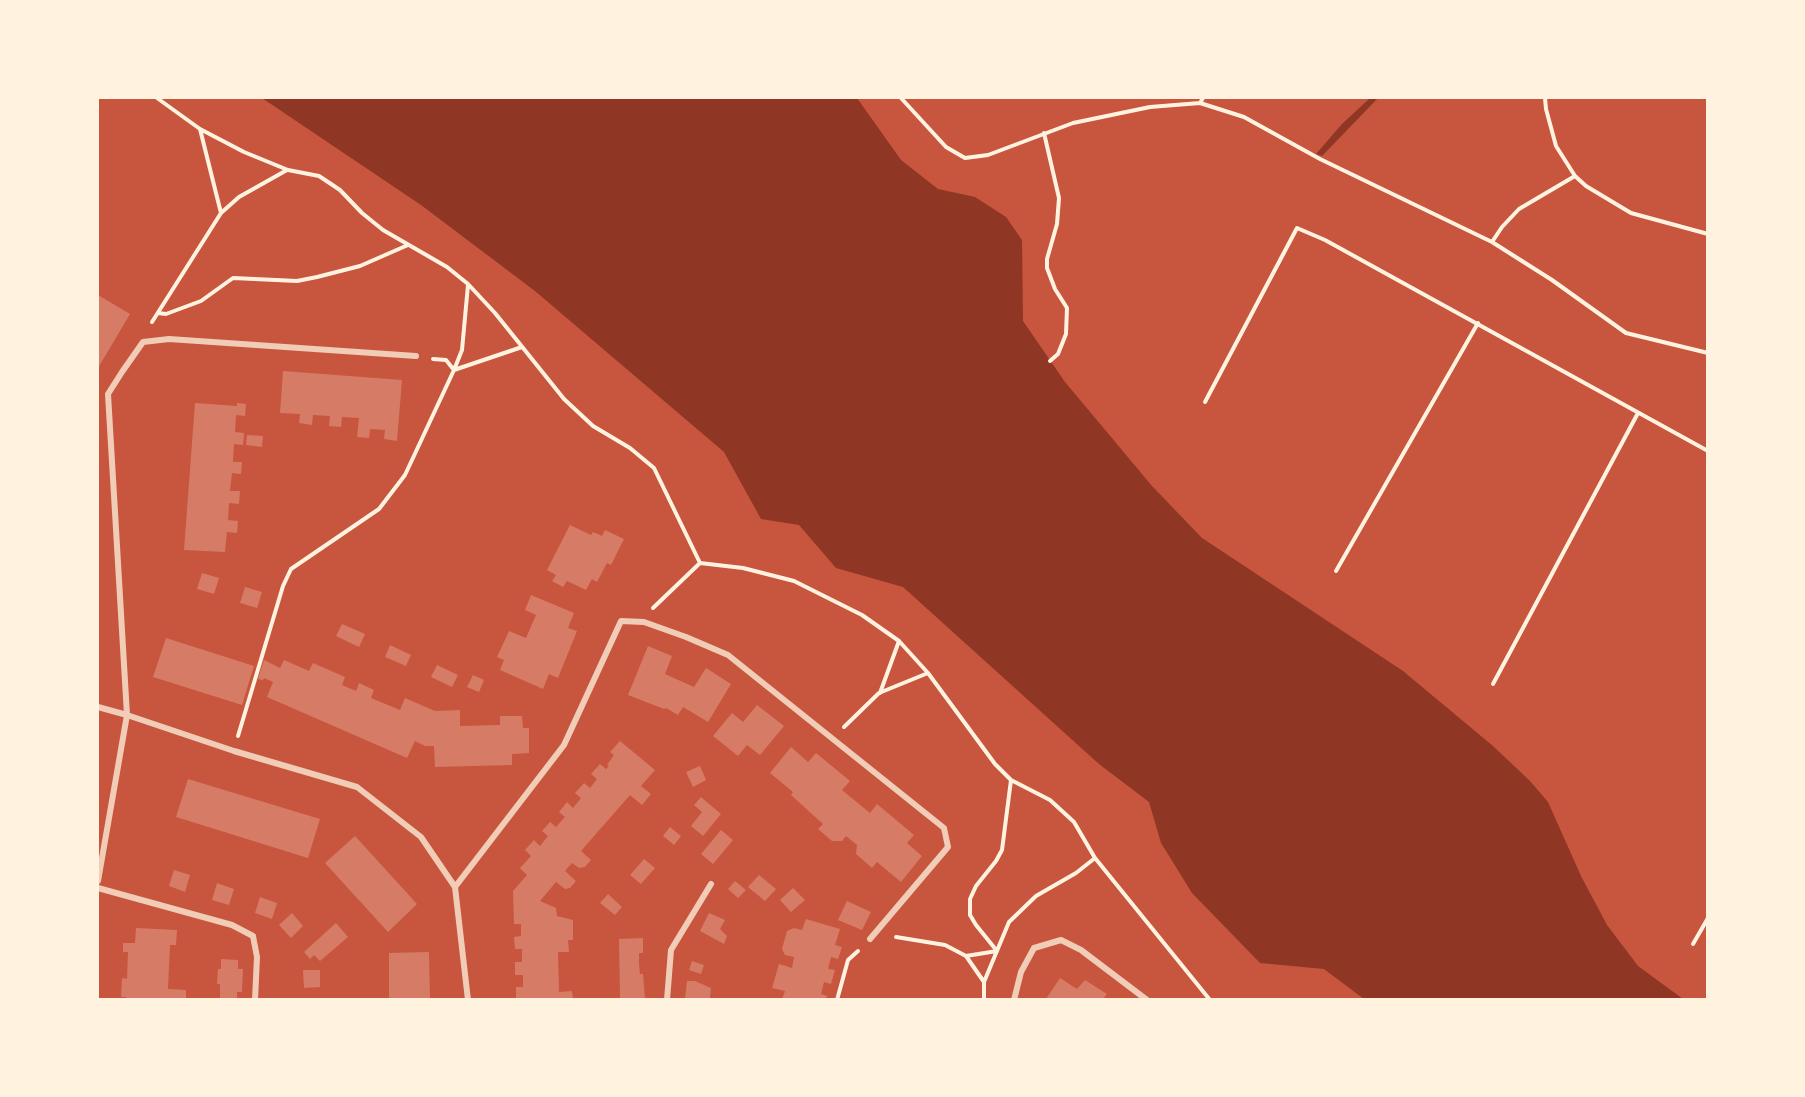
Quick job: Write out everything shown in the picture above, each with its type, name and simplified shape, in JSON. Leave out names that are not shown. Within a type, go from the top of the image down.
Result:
[{"type":"street","points":[[98,881],[127,715],[108,394],[143,342],[169,339],[416,356]]},
{"type":"street","points":[[455,887],[564,745],[621,621],[644,622],[728,655],[944,828],[948,847],[870,939]]},
{"type":"street","points":[[98,707],[234,751],[357,787],[421,837],[455,887],[468,999]]},
{"type":"street","points":[[667,999],[670,950],[711,884]]},
{"type":"street","points":[[98,888],[232,925],[253,936],[257,957],[255,999]]},
{"type":"street","points":[[1014,999],[1021,972],[1034,948],[1061,940],[1081,950],[1147,999]]},
{"type":"path","points":[[157,98],[200,129],[244,152],[288,170],[320,176],[340,190],[362,213],[408,245],[447,267],[468,284],[564,399],[593,426],[630,448],[654,468],[700,563]]},
{"type":"path","points":[[901,98],[946,147],[966,158],[988,155],[1072,123],[1150,106],[1200,103],[1244,117],[1320,159],[1492,242],[1552,279],[1626,333],[1707,353]]},
{"type":"path","points":[[1200,103],[1203,98]]},
{"type":"path","points":[[1545,98],[1556,147],[1575,176],[1586,186],[1631,213],[1707,234]]},
{"type":"path","points":[[200,129],[221,213]]},
{"type":"path","points":[[1044,133],[1059,198],[1057,224],[1047,259],[1047,268],[1066,308],[1066,334],[1058,354],[1050,361]]},
{"type":"path","points":[[143,342],[150,325],[221,213],[239,197],[288,170]]},
{"type":"path","points":[[1492,242],[1502,226],[1519,209],[1575,176]]},
{"type":"path","points":[[1205,402],[1297,228],[1325,240],[1707,451]]},
{"type":"path","points":[[158,313],[166,314],[201,301],[233,278],[297,281],[360,266],[408,245]]},
{"type":"path","points":[[234,751],[283,586],[291,569],[379,509],[405,475],[462,350],[468,284]]},
{"type":"path","points":[[1336,571],[1478,324]]},
{"type":"path","points":[[454,370],[522,347]]},
{"type":"path","points":[[416,356],[446,360],[454,370]]},
{"type":"path","points":[[1493,684],[1638,413]]},
{"type":"path","points":[[644,622],[652,609],[700,563]]},
{"type":"path","points":[[700,563],[743,568],[794,581],[861,615],[899,641],[928,673],[995,764],[1011,780],[1050,800],[1074,822],[1095,858],[1210,999]]},
{"type":"path","points":[[879,693],[899,641]]},
{"type":"path","points":[[832,739],[879,693],[928,673]]},
{"type":"path","points":[[997,951],[970,915],[970,899],[976,886],[1002,850],[1011,780]]},
{"type":"path","points":[[984,999],[984,982],[1009,922],[1036,896],[1076,873],[1095,858]]},
{"type":"path","points":[[1693,944],[1707,918]]},
{"type":"path","points":[[837,999],[848,960],[870,939],[900,937],[945,945],[966,956],[984,982]]},
{"type":"path","points":[[966,956],[997,951]]},
{"type":"shaded area","points":[[262,98],[857,98],[901,160],[938,189],[975,197],[1006,217],[1022,240],[1023,321],[1065,382],[1152,486],[1202,538],[1403,671],[1493,746],[1530,781],[1548,802],[1581,876],[1607,925],[1638,966],[1683,999],[1364,999],[1324,969],[1260,963],[1192,893],[1161,843],[1149,802],[1099,764],[903,587],[836,568],[799,525],[761,519],[724,452],[535,291],[421,205]]},
{"type":"shaded area","points":[[1370,98],[1378,98],[1322,156],[1316,154],[1342,124]]},
{"type":"building","points":[[98,295],[130,314],[98,368]]},
{"type":"building","points":[[283,371],[402,380],[397,441],[384,439],[385,430],[370,429],[369,438],[357,437],[359,418],[342,417],[341,427],[329,426],[330,416],[313,415],[312,425],[299,423],[300,414],[280,413]]},
{"type":"building","points":[[195,403],[237,406],[237,403],[246,404],[245,416],[236,415],[235,432],[244,433],[244,435],[243,445],[234,444],[233,462],[242,462],[241,474],[232,473],[230,491],[240,491],[239,504],[229,503],[228,520],[238,521],[237,533],[227,532],[225,552],[184,550]]},
{"type":"building","points":[[247,435],[263,436],[262,447],[246,445]]},
{"type":"building","points":[[570,525],[591,535],[593,532],[602,536],[605,530],[624,539],[611,565],[607,563],[597,582],[592,579],[586,590],[567,581],[563,587],[552,581],[556,575],[547,570]]},
{"type":"building","points":[[202,573],[219,578],[214,594],[197,589]]},
{"type":"building","points":[[245,587],[262,592],[257,608],[240,603]]},
{"type":"building","points":[[531,595],[574,613],[568,628],[577,631],[558,678],[549,674],[543,689],[500,670],[504,660],[497,657],[509,631],[526,638],[536,615],[525,610]]},
{"type":"building","points":[[342,624],[365,634],[359,647],[336,636]]},
{"type":"building","points":[[166,638],[254,666],[242,705],[153,677]]},
{"type":"building","points":[[390,645],[411,655],[406,666],[385,657]]},
{"type":"building","points":[[648,646],[672,656],[665,674],[694,687],[706,668],[731,684],[708,722],[683,707],[678,715],[666,708],[628,695]]},
{"type":"building","points":[[264,660],[280,668],[284,660],[309,671],[313,663],[345,677],[342,685],[356,691],[359,683],[374,690],[371,698],[400,710],[405,698],[435,711],[460,710],[460,726],[500,725],[500,716],[522,716],[523,728],[529,728],[529,753],[512,754],[512,765],[435,767],[434,746],[425,746],[415,741],[407,758],[267,697],[273,682],[264,678],[263,680],[258,679]]},
{"type":"building","points":[[437,665],[458,675],[452,687],[431,677]]},
{"type":"building","points":[[473,675],[484,680],[479,692],[467,687]]},
{"type":"building","points":[[757,705],[784,726],[760,755],[747,745],[738,756],[713,736],[732,713],[743,722]]},
{"type":"building","points":[[620,741],[655,770],[641,786],[651,794],[642,805],[630,795],[581,851],[591,860],[585,867],[579,868],[572,863],[565,871],[576,881],[570,888],[565,889],[556,882],[540,901],[556,908],[557,916],[573,920],[573,940],[568,940],[569,952],[558,952],[559,992],[572,991],[573,999],[516,999],[516,987],[523,987],[523,975],[515,975],[515,962],[522,962],[522,949],[515,949],[514,937],[521,936],[521,924],[514,924],[513,891],[527,875],[520,868],[531,856],[525,850],[534,840],[540,846],[548,836],[542,831],[550,822],[556,827],[565,817],[559,812],[567,802],[573,808],[581,798],[575,793],[584,783],[590,788],[597,779],[591,774],[600,764],[606,769],[609,766],[607,765],[614,755],[610,752]]},
{"type":"building","points":[[791,747],[808,762],[816,753],[850,781],[842,790],[870,813],[877,804],[914,835],[907,843],[922,856],[901,882],[877,862],[872,868],[856,854],[857,845],[846,836],[842,841],[832,841],[818,829],[823,824],[791,795],[793,792],[770,773]]},
{"type":"building","points":[[700,766],[706,780],[693,787],[686,772]]},
{"type":"building","points":[[188,779],[320,819],[308,858],[176,817]]},
{"type":"building","points":[[701,797],[721,814],[703,836],[691,826],[702,812],[694,805]]},
{"type":"building","points":[[670,827],[681,836],[674,845],[663,836]]},
{"type":"building","points":[[721,830],[733,840],[713,864],[701,854]]},
{"type":"building","points":[[355,836],[417,904],[388,932],[325,863]]},
{"type":"building","points":[[644,859],[655,868],[641,884],[630,875]]},
{"type":"building","points":[[174,870],[190,875],[185,892],[169,886]]},
{"type":"building","points":[[759,875],[776,889],[765,901],[748,887]]},
{"type":"building","points":[[735,881],[746,890],[738,898],[728,889]]},
{"type":"building","points":[[217,883],[234,889],[229,905],[212,900]]},
{"type":"building","points":[[793,888],[805,900],[791,912],[780,900]]},
{"type":"building","points":[[608,894],[622,907],[615,915],[600,903]]},
{"type":"building","points":[[260,897],[277,903],[272,919],[255,913]]},
{"type":"building","points":[[847,901],[871,912],[862,930],[838,920]]},
{"type":"building","points":[[292,913],[303,926],[291,938],[279,925]]},
{"type":"building","points":[[709,913],[725,920],[720,929],[727,936],[724,944],[700,931]]},
{"type":"building","points":[[806,919],[840,929],[835,945],[842,947],[838,959],[831,957],[828,969],[835,970],[831,984],[824,982],[821,994],[827,996],[826,999],[782,999],[785,991],[772,988],[779,964],[792,968],[794,957],[785,955],[782,949],[787,931],[794,928],[802,930]]},
{"type":"building","points":[[336,923],[348,937],[320,961],[314,955],[310,959],[304,952]]},
{"type":"building","points":[[136,928],[177,930],[176,945],[170,945],[168,989],[186,990],[186,999],[126,999],[126,997],[121,997],[122,978],[127,979],[128,952],[123,952],[123,943],[135,943]]},
{"type":"building","points":[[643,938],[643,953],[639,953],[639,964],[640,974],[643,974],[645,999],[620,999],[619,939]]},
{"type":"building","points":[[429,952],[430,999],[389,999],[389,953]]},
{"type":"building","points":[[221,959],[238,960],[238,969],[243,969],[242,992],[237,992],[237,1000],[220,999],[220,984],[217,984]]},
{"type":"building","points":[[692,961],[704,965],[701,974],[689,970]]},
{"type":"building","points":[[303,970],[320,970],[320,987],[304,988]]},
{"type":"building","points":[[1060,978],[1077,989],[1085,980],[1107,994],[1103,999],[1046,999]]},
{"type":"building","points":[[687,981],[695,981],[711,988],[710,998],[685,999]]}]
